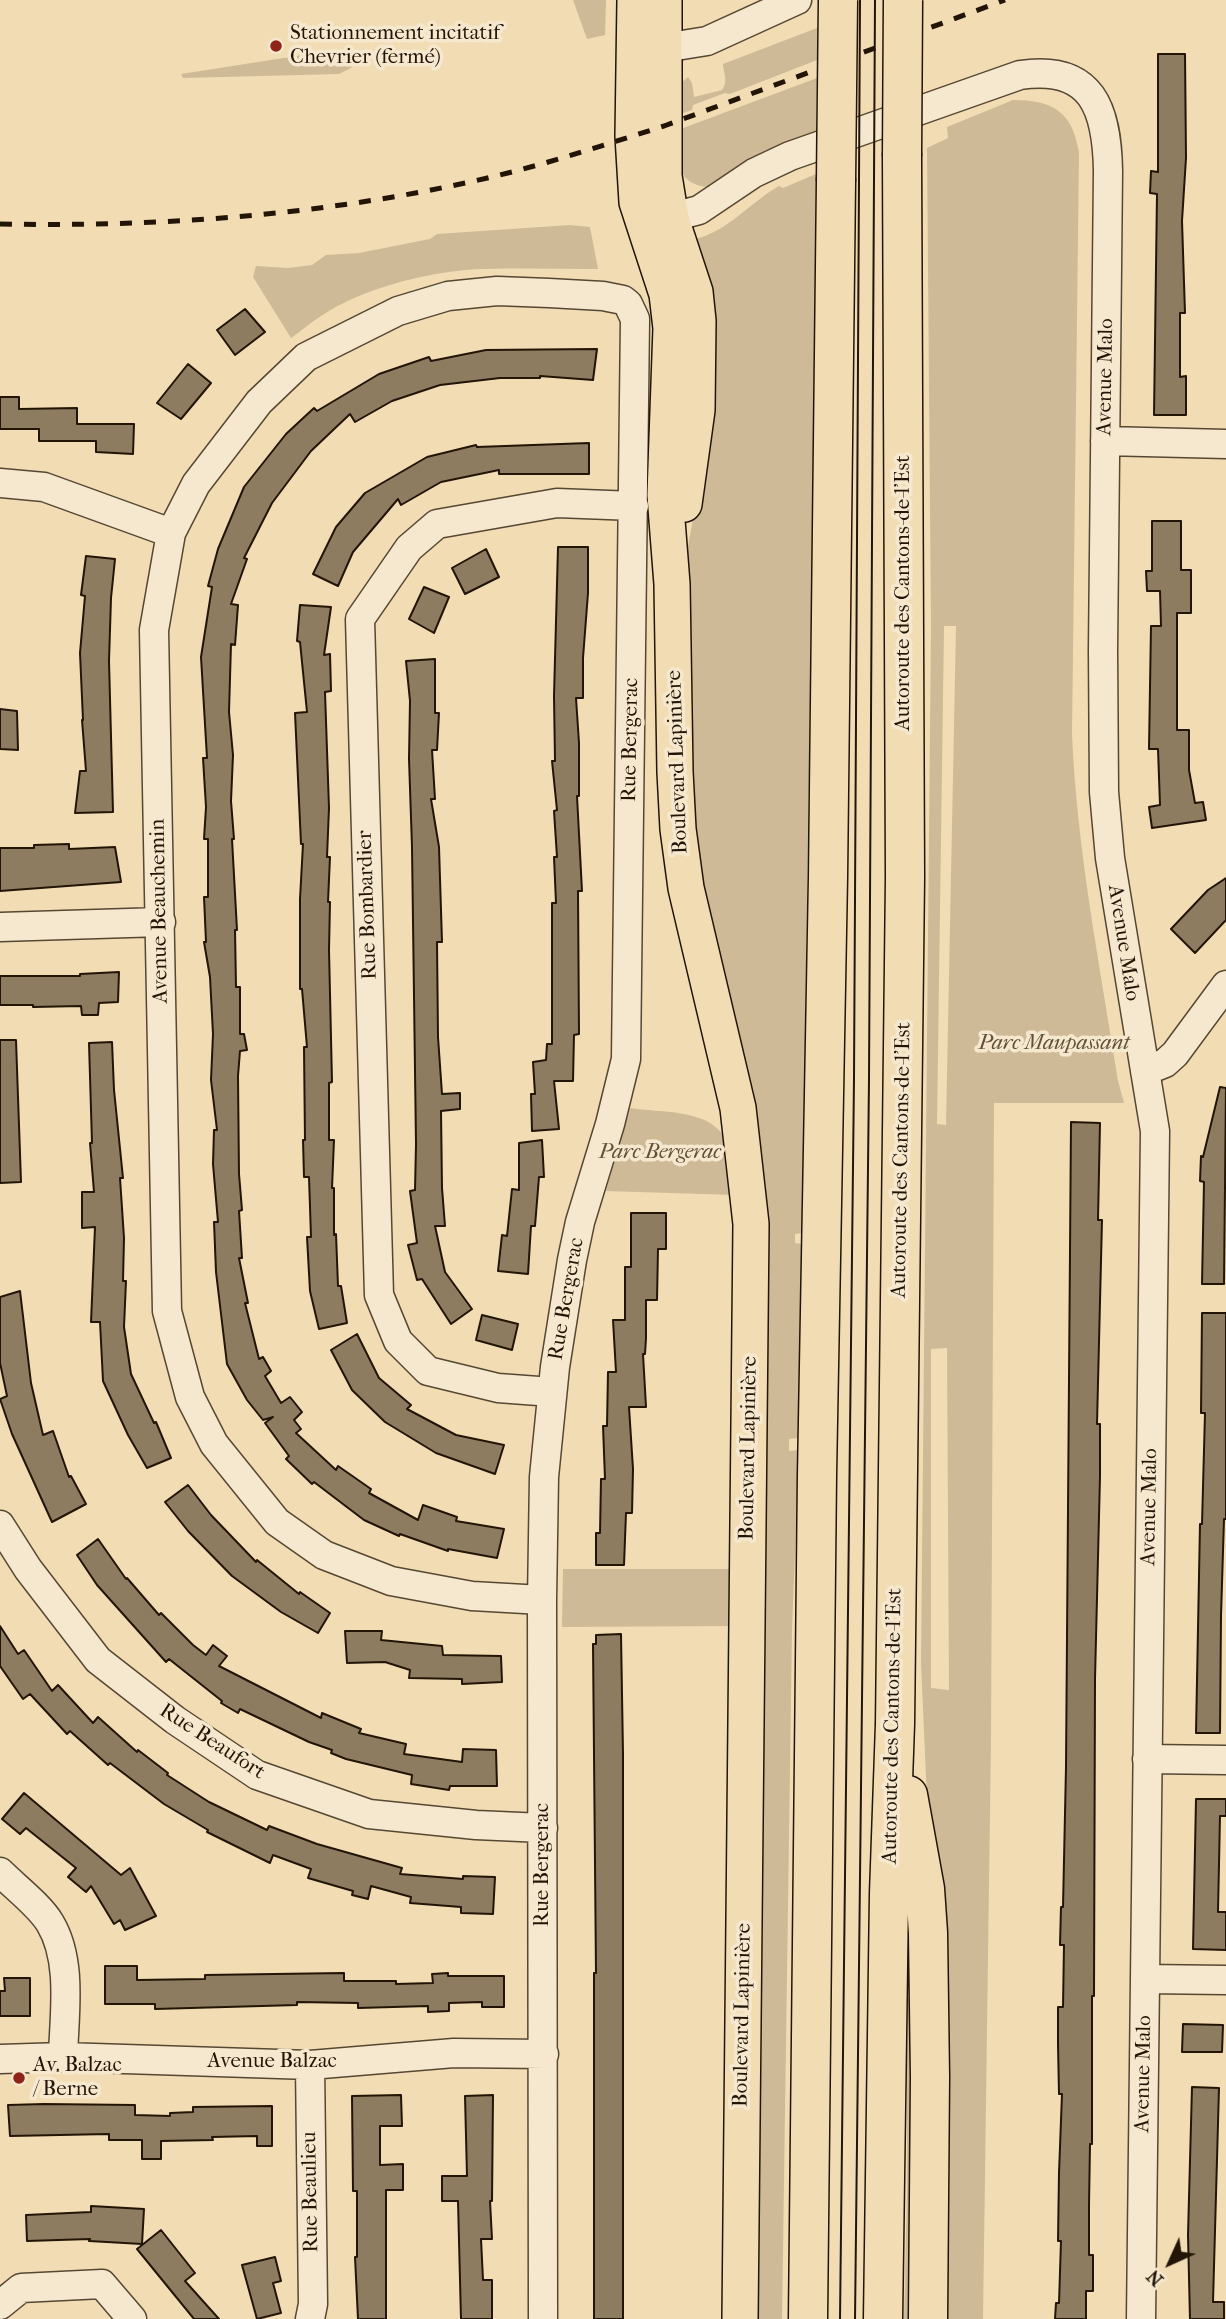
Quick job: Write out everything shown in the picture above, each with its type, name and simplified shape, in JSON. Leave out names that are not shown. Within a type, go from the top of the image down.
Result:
[{"type":"highway","points":[[808,2319],[838,0]]},
{"type":"highway","name":"Autoroute des Cantons-de-l'Est","points":[[883,2319],[889,1894],[895,1724],[905,878],[903,0]]},
{"type":"highway","points":[[895,1724],[927,1907],[930,2077],[928,2319]]},
{"type":"main road","name":"Boulevard Lapinière","points":[[635,0],[650,51]]},
{"type":"main road","name":"Boulevard Lapinière","points":[[664,0],[650,51],[634,161],[637,202],[657,222],[671,328],[665,495],[672,584],[675,772],[680,846],[691,909],[738,1108],[751,1224],[740,2319]]},
{"type":"street","points":[[650,51],[716,38],[797,0]]},
{"type":"street","name":"Avenue Malo","points":[[657,222],[708,205],[754,173],[782,159],[1000,81],[1035,73],[1057,74],[1070,79],[1095,101],[1103,118],[1107,136],[1103,742],[1105,810],[1110,858],[1155,1130],[1141,2319]]},
{"type":"street","name":"Avenue Beauchemin","points":[[542,1601],[472,1596],[391,1581],[324,1555],[277,1522],[214,1444],[190,1397],[167,1311],[154,630],[171,533],[196,484],[259,402],[306,357],[398,311],[448,296],[497,291],[613,298]]},
{"type":"street","name":"Rue Bergerac","points":[[543,2319],[544,1477],[552,1392],[576,1240],[626,1059],[635,319],[628,304],[613,298]]},
{"type":"street","points":[[1105,441],[1226,444]]},
{"type":"street","points":[[0,483],[44,487],[171,533]]},
{"type":"street","name":"Rue Bombardier","points":[[552,1392],[498,1388],[428,1371],[398,1341],[379,1295],[360,619],[409,548],[436,524],[557,503],[634,506]]},
{"type":"street","points":[[0,927],[161,922]]},
{"type":"street","points":[[1146,1071],[1165,1063],[1175,1055],[1226,985]]},
{"type":"street","name":"Rue Beaufort","points":[[0,1525],[28,1569],[98,1660],[174,1720],[257,1775],[369,1814],[476,1825],[543,1828]]},
{"type":"street","points":[[1147,1759],[1226,1760]]},
{"type":"street","points":[[0,1872],[49,1920],[62,1946],[63,2057]]},
{"type":"street","points":[[1145,1979],[1226,1980]]},
{"type":"street","name":"Avenue Balzac","points":[[0,2059],[63,2057],[310,2065],[454,2053],[544,2054]]},
{"type":"street","name":"Rue Beaulieu","points":[[310,2065],[313,2304],[310,2319]]},
{"type":"street","points":[[0,2305],[21,2288],[102,2284],[132,2319]]},
{"type":"green space","points":[[573,0],[606,0],[605,35],[587,39]]},
{"type":"green space","points":[[817,28],[817,60],[730,94],[725,93],[693,105],[692,110],[683,113],[680,84],[688,77],[692,83],[694,97],[722,90],[725,80],[723,64]]},
{"type":"green space","points":[[348,53],[358,56],[351,68],[339,74],[183,78],[181,74],[303,55]]},
{"type":"green space","points":[[817,78],[816,134],[707,187],[688,180],[683,174],[678,158],[678,130]]},
{"type":"green space","name":"Parc Maupassant","points":[[1013,100],[1039,103],[1059,111],[1066,118],[1072,127],[1079,153],[1072,734],[1084,865],[1118,1081],[1124,1103],[994,1103],[991,1739],[983,2319],[945,2319],[921,1663],[931,626],[927,148],[948,138],[947,127]],"holes":[[[944,626],[956,626],[946,1125],[937,1124]],[[947,1348],[949,1690],[931,1688],[931,1349]]]},
{"type":"green space","points":[[816,174],[802,1233],[795,1234],[795,1243],[802,1244],[799,1438],[789,1439],[789,1451],[799,1450],[792,1629],[782,2319],[754,2319],[765,1243],[694,850],[685,562],[698,493],[695,239],[718,230],[779,186],[783,188]]},
{"type":"green space","points":[[570,225],[590,227],[598,269],[485,269],[422,277],[378,289],[338,306],[291,338],[253,277],[256,266],[288,268],[312,265],[326,255],[359,253],[430,239],[437,234]]},
{"type":"green space","name":"Parc Bergerac","points":[[630,1108],[698,1117],[719,1130],[728,1147],[735,1195],[606,1191]]},
{"type":"green space","points":[[563,1569],[733,1569],[733,1626],[562,1627]]},
{"type":"green space","points":[[907,1998],[918,1998],[916,2319],[904,2319]]},
{"type":"building","points":[[1158,54],[1185,54],[1186,158],[1182,221],[1185,313],[1180,313],[1180,377],[1186,376],[1186,415],[1154,415],[1157,194],[1150,193],[1151,171],[1158,172]]},
{"type":"building","points":[[245,309],[265,332],[235,355],[217,330]]},
{"type":"building","points":[[597,349],[593,380],[540,376],[440,385],[392,401],[355,422],[350,414],[311,451],[272,503],[244,558],[247,559],[231,604],[238,605],[235,645],[231,644],[229,712],[233,755],[231,801],[237,930],[236,987],[240,987],[240,1034],[244,1034],[247,1050],[240,1051],[238,1076],[242,1210],[239,1211],[242,1258],[239,1258],[248,1303],[245,1303],[259,1359],[263,1357],[271,1371],[265,1376],[281,1403],[290,1397],[302,1412],[294,1420],[301,1429],[296,1433],[336,1470],[338,1466],[371,1489],[369,1493],[418,1520],[423,1505],[457,1517],[456,1521],[504,1529],[497,1558],[448,1551],[400,1534],[399,1536],[364,1520],[314,1482],[312,1484],[286,1459],[289,1456],[265,1423],[273,1417],[263,1420],[247,1400],[227,1364],[216,1272],[214,1222],[218,1222],[213,1164],[214,1130],[217,1130],[211,1080],[213,1034],[210,977],[204,942],[204,897],[208,897],[208,839],[204,839],[206,807],[203,758],[207,758],[201,657],[212,587],[208,586],[218,549],[244,487],[286,434],[314,408],[317,411],[379,374],[429,357],[431,361],[486,350]]},
{"type":"building","points":[[188,364],[211,383],[181,419],[157,403]]},
{"type":"building","points":[[0,397],[19,397],[19,409],[77,408],[77,424],[134,424],[133,454],[96,452],[96,441],[39,441],[39,429],[0,429]]},
{"type":"building","points":[[589,443],[589,474],[499,474],[499,470],[441,482],[401,505],[398,499],[353,552],[338,586],[313,574],[336,527],[365,493],[427,457],[476,445]]},
{"type":"building","points":[[1152,521],[1181,521],[1181,570],[1191,570],[1191,613],[1177,613],[1177,730],[1189,730],[1189,770],[1195,803],[1203,802],[1206,820],[1152,828],[1149,807],[1160,805],[1158,749],[1149,749],[1151,626],[1161,626],[1160,591],[1147,591],[1146,571],[1152,571]]},
{"type":"building","points":[[558,547],[588,547],[583,698],[576,698],[582,891],[578,891],[579,1034],[574,1035],[573,1081],[554,1081],[559,1129],[532,1131],[531,1094],[535,1094],[533,1062],[546,1060],[547,1044],[552,1044],[552,903],[556,903],[554,811],[557,810],[552,761],[555,761]]},
{"type":"building","points":[[486,549],[499,577],[465,594],[452,568]]},
{"type":"building","points":[[86,556],[115,559],[109,661],[113,812],[75,813],[80,771],[86,771],[80,653],[85,596],[81,595]]},
{"type":"building","points":[[424,587],[449,597],[434,633],[409,619]]},
{"type":"building","points":[[300,605],[331,607],[324,655],[330,654],[331,691],[325,692],[329,808],[327,857],[330,857],[328,902],[332,1082],[329,1083],[329,1140],[334,1140],[332,1188],[338,1286],[341,1286],[347,1323],[319,1329],[310,1291],[307,1237],[311,1237],[309,1177],[304,1177],[303,1140],[304,1047],[307,1047],[300,989],[303,844],[295,713],[307,712],[300,642],[297,641]]},
{"type":"building","points":[[435,659],[435,713],[439,713],[437,750],[432,750],[435,799],[431,799],[439,847],[442,942],[437,942],[438,1037],[442,1094],[460,1093],[460,1109],[441,1111],[445,1226],[435,1226],[445,1272],[472,1309],[451,1324],[422,1279],[417,1280],[408,1245],[417,1243],[410,1191],[415,1190],[416,1144],[410,701],[406,661]]},
{"type":"building","points":[[0,709],[17,711],[18,750],[0,749]]},
{"type":"building","points":[[69,844],[69,849],[115,847],[121,882],[0,891],[0,848]]},
{"type":"building","points":[[1226,878],[1226,920],[1195,953],[1171,929],[1208,890]]},
{"type":"building","points":[[119,972],[118,1002],[99,1003],[98,1015],[82,1015],[81,1006],[0,1005],[0,976],[80,976]]},
{"type":"building","points":[[0,1040],[16,1040],[21,1182],[0,1183]]},
{"type":"building","points":[[112,1042],[123,1178],[120,1178],[124,1238],[123,1281],[126,1281],[124,1327],[131,1374],[171,1458],[147,1468],[103,1381],[100,1322],[91,1322],[95,1227],[82,1228],[82,1192],[94,1192],[90,1143],[89,1043]]},
{"type":"building","points":[[1220,1087],[1226,1088],[1224,1284],[1202,1284],[1204,1182],[1200,1181],[1201,1156],[1203,1157]]},
{"type":"building","points":[[1071,1122],[1100,1123],[1098,1220],[1102,1220],[1097,1424],[1100,1424],[1100,1476],[1089,2205],[1089,2255],[1093,2255],[1093,2291],[1086,2291],[1086,2319],[1055,2319],[1056,2303],[1059,2303],[1061,2241],[1058,2241],[1062,2094],[1059,2094],[1058,2007],[1063,2007],[1064,1945],[1060,1945],[1066,1767]]},
{"type":"building","points":[[542,1140],[544,1177],[539,1177],[535,1226],[531,1226],[528,1274],[498,1271],[502,1235],[507,1236],[512,1189],[519,1190],[519,1143]]},
{"type":"building","points":[[631,1213],[666,1213],[666,1249],[658,1249],[657,1300],[646,1300],[646,1338],[643,1354],[646,1407],[629,1407],[633,1469],[632,1513],[626,1513],[624,1565],[596,1565],[596,1533],[600,1533],[601,1479],[605,1479],[603,1426],[607,1426],[608,1372],[616,1372],[613,1320],[625,1320],[625,1267],[631,1267]]},
{"type":"building","points":[[20,1291],[31,1383],[43,1435],[53,1431],[69,1477],[71,1476],[86,1504],[52,1522],[12,1434],[0,1399],[7,1396],[0,1363],[0,1297]]},
{"type":"building","points":[[1202,1313],[1226,1313],[1226,1519],[1221,1616],[1220,1733],[1196,1733],[1205,1413],[1201,1413]]},
{"type":"building","points":[[482,1315],[518,1324],[512,1350],[476,1340]]},
{"type":"building","points":[[357,1334],[379,1378],[411,1405],[407,1409],[456,1435],[504,1445],[495,1474],[436,1453],[385,1422],[352,1390],[331,1350]]},
{"type":"building","points":[[188,1485],[211,1515],[256,1562],[257,1560],[299,1594],[300,1592],[330,1613],[318,1633],[281,1612],[232,1576],[188,1531],[165,1502]]},
{"type":"building","points":[[98,1539],[126,1579],[159,1615],[161,1613],[206,1655],[213,1645],[227,1656],[219,1666],[321,1718],[322,1713],[361,1729],[359,1733],[406,1744],[404,1754],[462,1762],[463,1749],[496,1750],[497,1786],[450,1786],[449,1790],[411,1784],[412,1775],[346,1759],[331,1753],[332,1750],[240,1709],[238,1713],[221,1703],[222,1701],[169,1659],[166,1662],[97,1585],[77,1555]]},
{"type":"building","points":[[0,1626],[18,1654],[24,1650],[52,1691],[58,1685],[93,1723],[98,1717],[137,1752],[138,1750],[168,1773],[167,1775],[209,1802],[267,1830],[269,1826],[317,1844],[402,1868],[400,1874],[463,1879],[463,1876],[495,1877],[493,1914],[461,1913],[461,1907],[410,1903],[411,1897],[371,1886],[368,1899],[352,1895],[353,1891],[308,1878],[311,1869],[273,1855],[270,1863],[207,1832],[208,1830],[164,1804],[110,1763],[108,1765],[70,1731],[67,1734],[30,1694],[23,1699],[0,1666]]},
{"type":"building","points":[[345,1631],[382,1631],[381,1640],[442,1646],[443,1655],[501,1656],[502,1682],[462,1684],[462,1679],[409,1678],[410,1670],[385,1662],[347,1663]]},
{"type":"building","points":[[621,1634],[623,2319],[594,2319],[596,1973],[593,1644],[596,1644],[596,1635]]},
{"type":"building","points":[[24,1793],[121,1875],[130,1868],[156,1916],[125,1930],[120,1920],[114,1924],[91,1886],[86,1892],[68,1877],[76,1868],[26,1828],[20,1834],[2,1819]]},
{"type":"building","points":[[1196,1799],[1226,1799],[1226,1816],[1220,1816],[1218,1912],[1226,1912],[1226,1950],[1193,1949]]},
{"type":"building","points":[[105,1966],[137,1966],[137,1980],[205,1979],[205,1975],[344,1973],[344,1981],[396,1981],[396,1984],[433,1983],[432,1974],[504,1976],[504,2007],[482,2007],[482,2002],[449,2003],[449,2011],[428,2012],[428,2006],[358,2008],[358,2003],[297,2002],[297,2005],[155,2009],[155,2004],[105,2004]]},
{"type":"building","points":[[4,1978],[30,1978],[30,2016],[0,2016],[0,1991],[5,1991]]},
{"type":"building","points":[[1183,2024],[1223,2025],[1222,2052],[1182,2052]]},
{"type":"building","points":[[1192,2087],[1219,2088],[1213,2302],[1224,2302],[1224,2319],[1190,2319],[1188,2235]]},
{"type":"building","points":[[401,2095],[402,2126],[380,2126],[380,2165],[403,2164],[403,2190],[386,2190],[386,2319],[358,2319],[355,2257],[357,2191],[353,2191],[352,2096]]},
{"type":"building","points":[[493,2095],[490,2201],[492,2239],[481,2239],[483,2280],[492,2280],[492,2319],[461,2319],[458,2201],[442,2201],[442,2176],[467,2176],[465,2096]]},
{"type":"building","points":[[8,2105],[135,2105],[135,2115],[170,2116],[170,2113],[193,2112],[193,2107],[272,2106],[272,2146],[257,2146],[257,2136],[161,2141],[161,2159],[142,2159],[142,2140],[109,2140],[109,2134],[10,2136]]},
{"type":"building","points":[[91,2206],[144,2209],[142,2244],[89,2241],[90,2239],[27,2241],[26,2215],[91,2212]]},
{"type":"building","points":[[161,2230],[195,2273],[185,2281],[219,2319],[194,2319],[137,2249]]},
{"type":"building","points":[[275,2257],[281,2281],[273,2283],[281,2313],[257,2319],[242,2265]]},
{"type":"tram line","points":[[840,2319],[854,1078],[860,0]]},
{"type":"tram line","points":[[855,2319],[869,1079],[875,0]]},
{"type":"railway","points":[[0,224],[117,224],[234,217],[350,204],[465,183],[590,150],[664,126],[1005,0]]},
{"type":"place","name":"Stationnement incitatif Chevrier (fermé)","points":[[276,46]]},
{"type":"place","name":"Av. Balzac / Berne","points":[[19,2078]]}]
